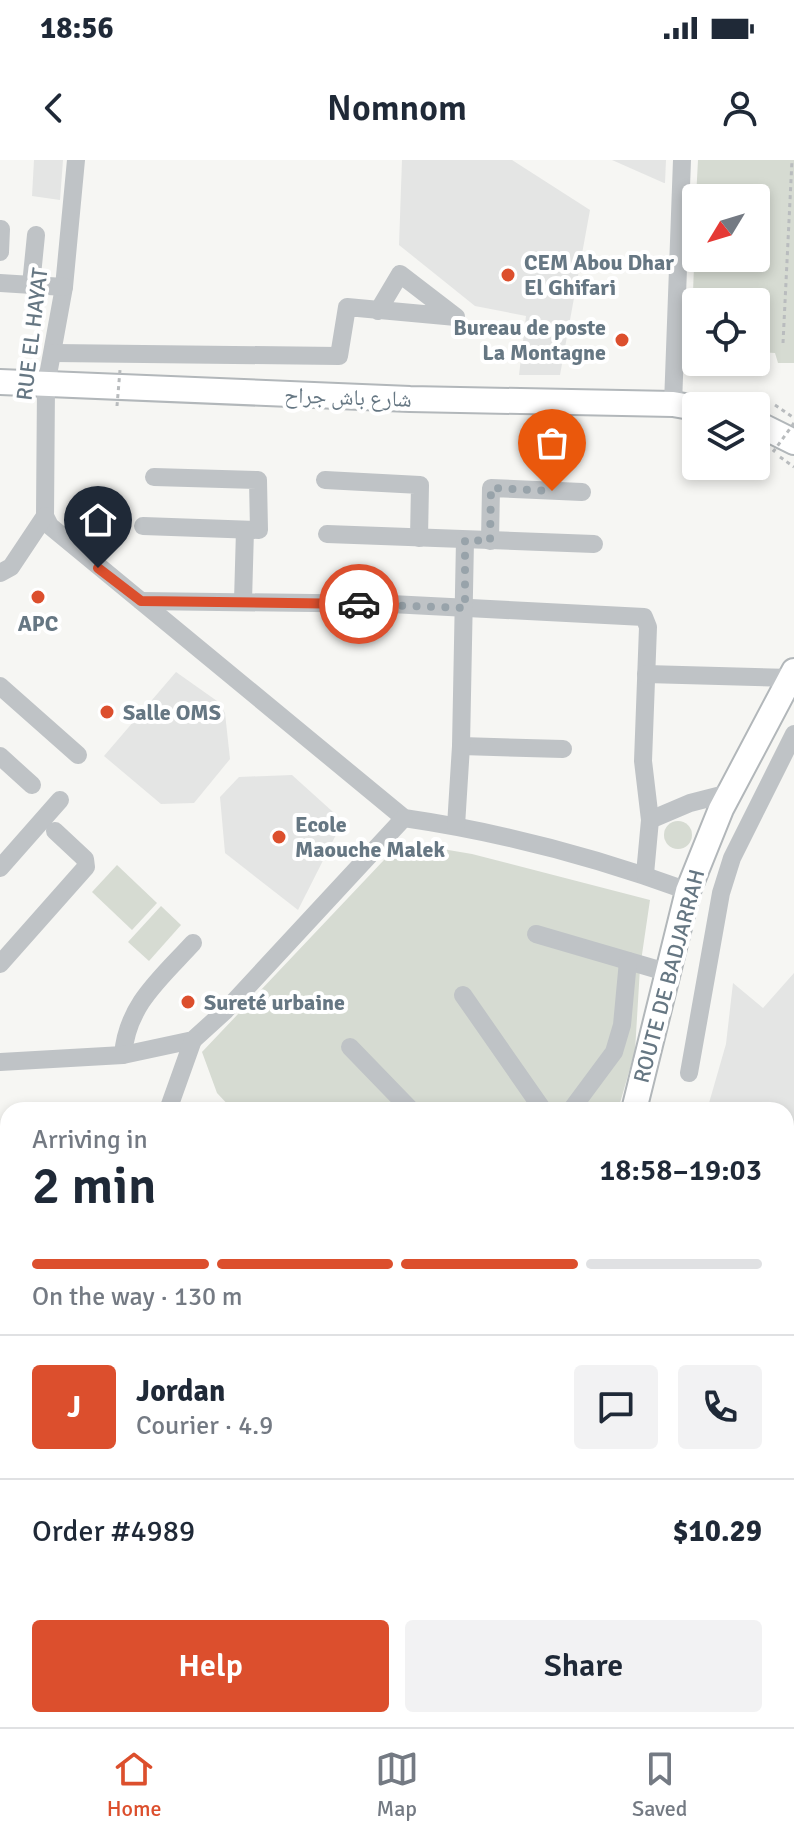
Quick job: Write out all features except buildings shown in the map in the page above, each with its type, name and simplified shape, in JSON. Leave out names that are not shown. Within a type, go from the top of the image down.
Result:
[{"type":"main road","name":"شارع باش جراح","points":[[0,382],[682,406]]},
{"type":"main road","points":[[770,430],[794,442]]},
{"type":"main road","name":"ROUTE DE BADJARRAH","points":[[636,1102],[688,891],[729,793],[792,674]]},
{"type":"street","name":"RUE EL HAYAT","points":[[45,516],[46,386],[64,287],[76,160]]},
{"type":"street","points":[[682,160],[684,392]]},
{"type":"street","points":[[0,252],[1,229]]},
{"type":"street","points":[[31,285],[36,235]]},
{"type":"street","points":[[0,283],[64,287]]},
{"type":"street","points":[[54,353],[339,356],[347,307],[378,311]]},
{"type":"street","points":[[143,526],[259,530],[258,480],[154,477]]},
{"type":"street","points":[[325,480],[420,485],[419,538]]},
{"type":"street","points":[[490,541],[491,488],[582,492]]},
{"type":"street","points":[[0,573],[11,567],[45,516],[59,536],[404,818],[456,826],[645,874],[688,891]]},
{"type":"street","points":[[243,601],[245,530]]},
{"type":"street","points":[[327,534],[594,544]]},
{"type":"street","points":[[456,826],[461,746],[465,540]]},
{"type":"street","points":[[141,601],[243,601],[639,615],[648,627],[643,761],[650,820],[645,874]]},
{"type":"street","points":[[646,674],[792,674]]},
{"type":"street","points":[[0,686],[78,755]]},
{"type":"street","points":[[689,1073],[728,870],[794,734]]},
{"type":"street","points":[[461,746],[563,749]]},
{"type":"street","points":[[0,756],[32,785]]},
{"type":"street","points":[[650,820],[690,803],[729,793]]},
{"type":"street","points":[[0,868],[60,800]]},
{"type":"street","points":[[171,1102],[193,1040],[226,1010],[404,818]]},
{"type":"street","points":[[0,964],[86,867],[85,859],[55,831]]},
{"type":"street","points":[[536,934],[666,972]]},
{"type":"street","points":[[123,1055],[125,1030],[134,1009],[193,943]]},
{"type":"street","points":[[577,1102],[614,1052],[622,1025],[628,961]]},
{"type":"street","points":[[463,995],[537,1102]]},
{"type":"street","points":[[0,1062],[123,1055],[193,1040]]},
{"type":"street","points":[[350,1047],[403,1102]]},
{"type":"path","points":[[783,343],[792,160]]},
{"type":"path","points":[[117,406],[120,370]]},
{"type":"path","points":[[775,405],[794,420],[773,452],[794,467]]},
{"type":"shaded area","points":[[34,160],[63,160],[60,200],[32,196]]},
{"type":"shaded area","name":"CEM Abou Dhar El Ghifari","points":[[402,160],[512,160],[590,210],[560,375],[519,375],[526,316],[475,306],[399,245]]},
{"type":"shaded area","points":[[612,160],[666,160],[665,183],[664,183]]},
{"type":"shaded area","points":[[698,160],[794,160],[794,363],[778,363],[775,353],[770,353],[770,288],[693,288],[694,272],[770,272],[770,184],[697,184]]},
{"type":"shaded area","points":[[176,672],[217,701],[225,713],[230,759],[194,803],[161,804],[104,756]]},
{"type":"shaded area","name":"Ecole Maouche Malek","points":[[292,775],[343,821],[298,910],[225,853],[220,797],[239,777]]},
{"type":"shaded area","points":[[678,821],[688,825],[692,835],[688,845],[678,849],[668,845],[664,835],[668,825]]},
{"type":"shaded area","points":[[401,842],[472,854],[650,900],[640,968],[635,1051],[620,1102],[225,1102],[217,1093],[202,1052]]},
{"type":"shaded area","points":[[117,865],[157,903],[132,930],[92,892]]},
{"type":"shaded area","points":[[161,906],[181,925],[149,961],[128,942]]},
{"type":"shaded area","points":[[794,973],[794,1102],[709,1102],[726,1044],[733,983],[763,1008]]},
{"type":"way so far","points":[[359,604],[465,608],[465,540],[490,541],[491,488],[552,491]]},
{"type":"place","name":"CEM Abou Dhar El Ghifari","points":[[508,275]]},
{"type":"place","name":"Bureau de poste La Montagne","points":[[622,340]]},
{"type":"place","name":"APC","points":[[38,597]]},
{"type":"place","name":"Salle OMS","points":[[107,712]]},
{"type":"place","name":"Ecole Maouche Malek","points":[[279,837]]},
{"type":"place","name":"Sureté urbaine","points":[[188,1002]]},
{"type":"route","points":[[98,568],[141,601],[359,604]]}]
